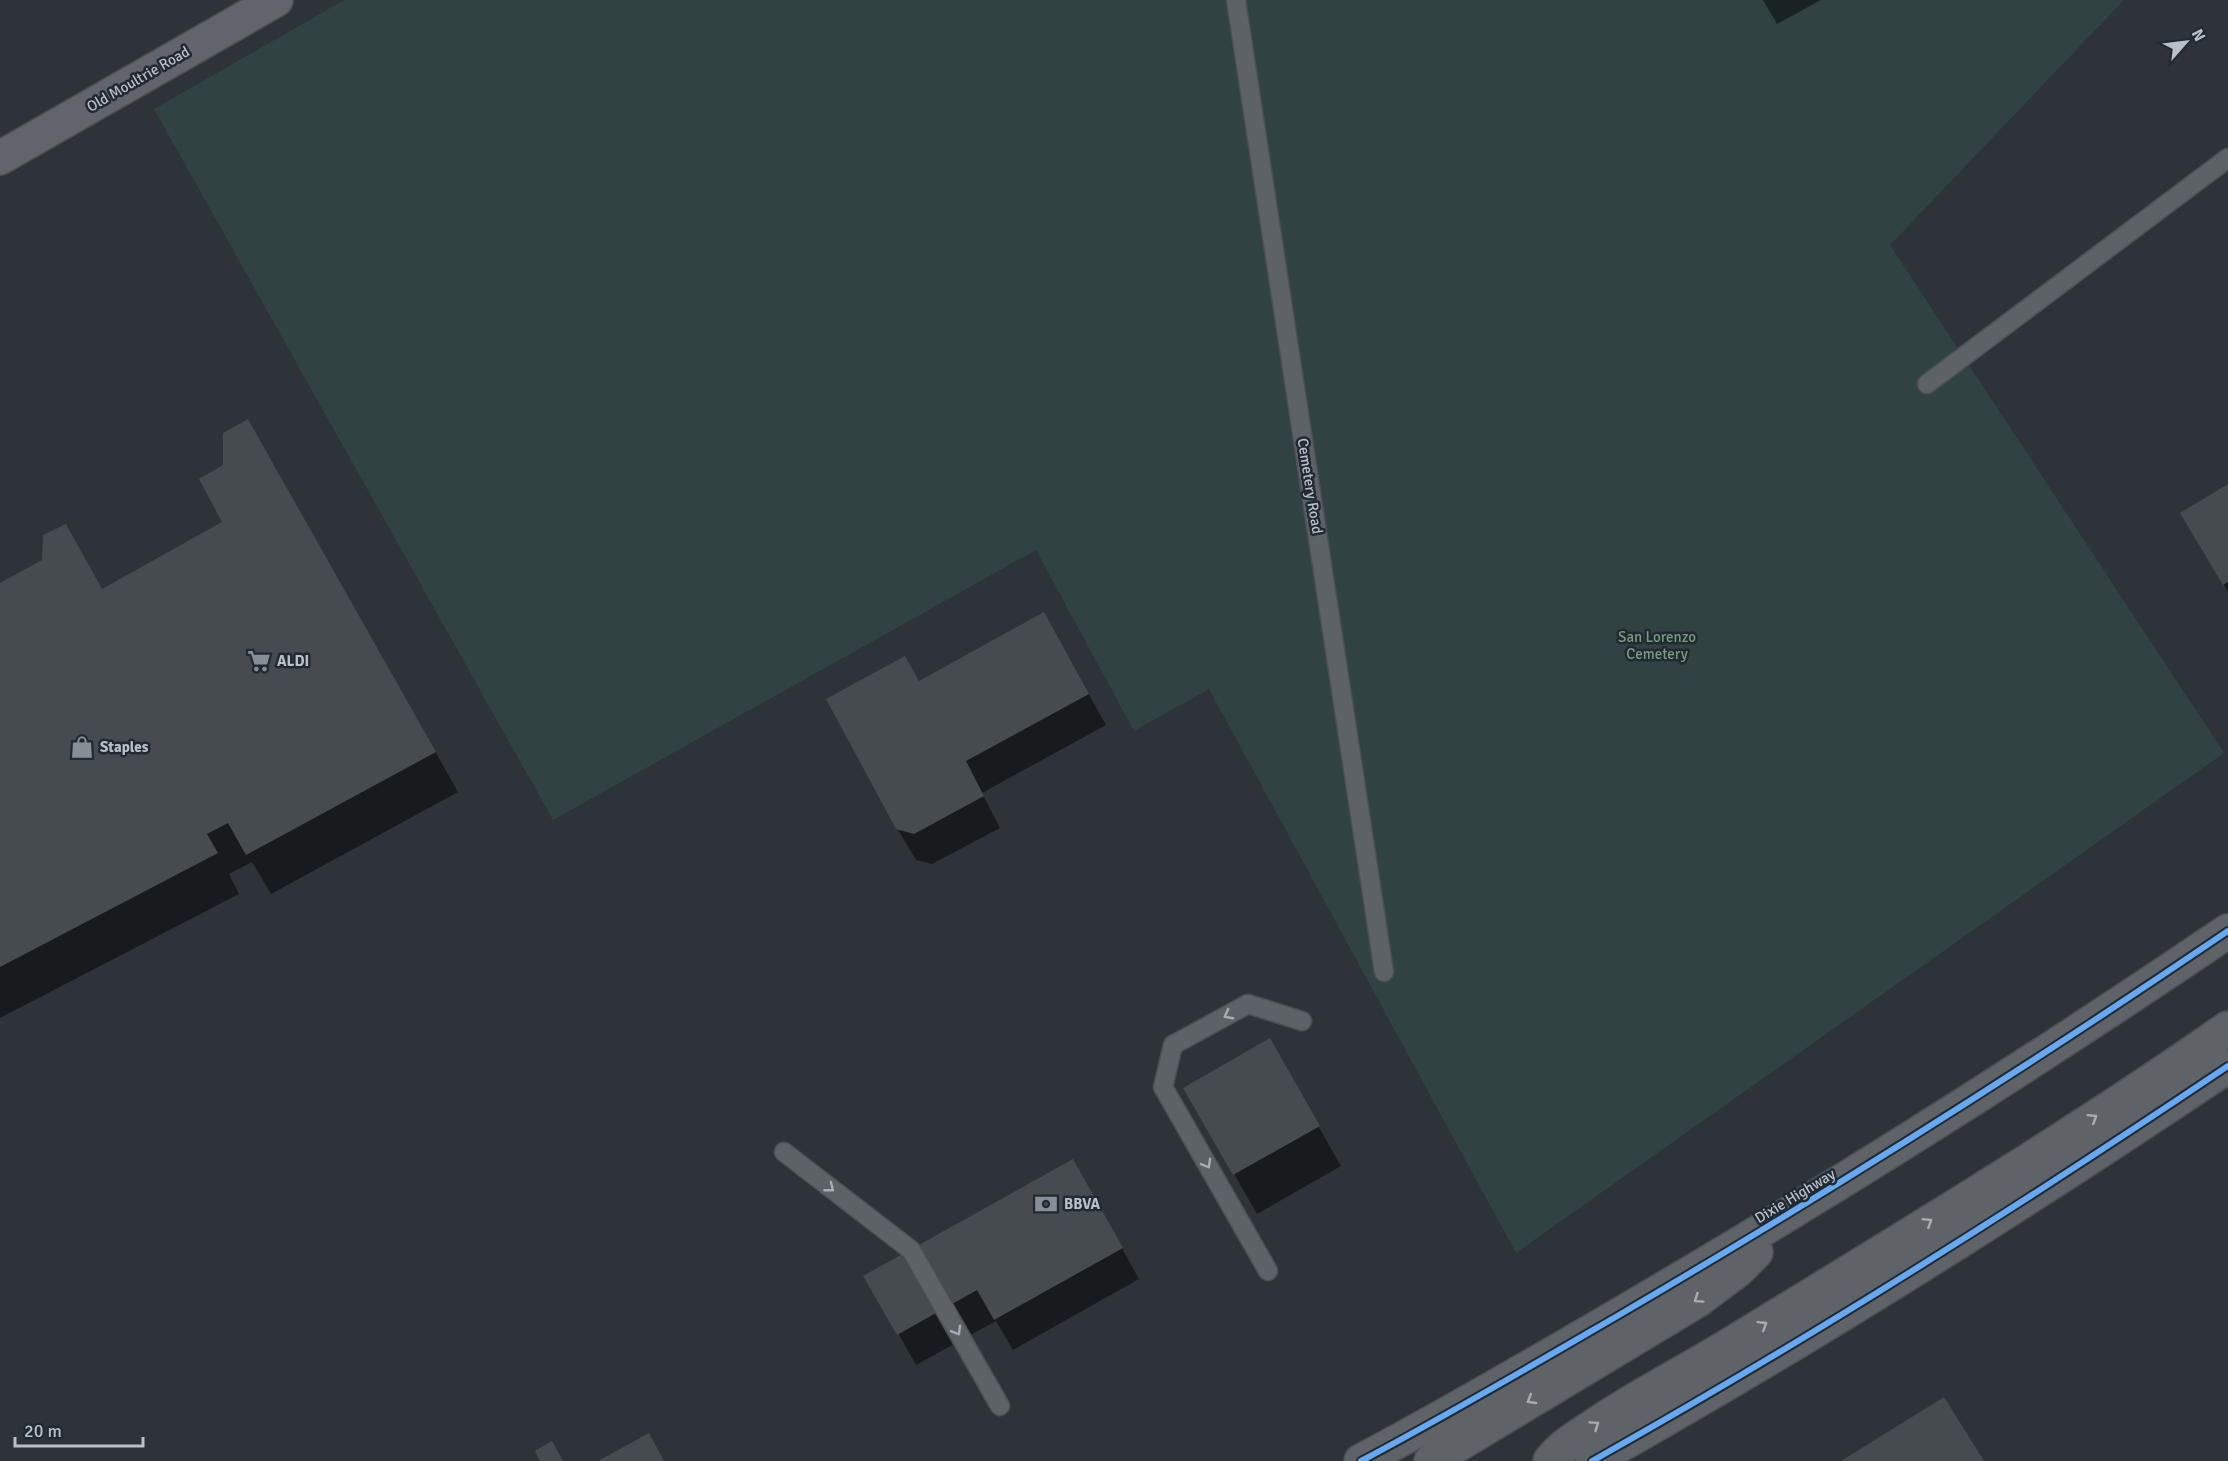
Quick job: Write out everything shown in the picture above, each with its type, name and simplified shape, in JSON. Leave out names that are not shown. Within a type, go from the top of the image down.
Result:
[{"type":"main road","name":"Old Moultrie Road","points":[[0,158],[276,0]]},
{"type":"main road","name":"Dixie Highway","points":[[1361,1461],[1451,1413],[1706,1264],[1936,1123],[2228,931]]},
{"type":"main road","points":[[1550,1461],[1558,1450],[1616,1410],[1733,1343],[1904,1237],[2150,1083],[2228,1028]]},
{"type":"main road","points":[[1592,1461],[1812,1333],[1988,1224],[2228,1066]]},
{"type":"main road","points":[[1431,1461],[1698,1300],[1738,1270],[1804,1204]]},
{"type":"lane","name":"Cemetery Road","points":[[1236,0],[1384,972]]},
{"type":"lane","points":[[1927,384],[2228,158]]},
{"type":"lane","points":[[1268,1271],[1162,1087],[1173,1045],[1248,1004],[1302,1021]]},
{"type":"lane","points":[[784,1152],[911,1250],[1000,1406]]},
{"type":"green space","name":"San Lorenzo Cemetery","points":[[344,0],[2124,0],[1890,245],[2224,753],[1516,1253],[1209,689],[1134,731],[1036,550],[553,820],[154,109]]},
{"type":"building","points":[[248,419],[436,752],[246,855],[228,823],[207,834],[218,853],[0,967],[0,583],[42,560],[43,535],[66,524],[102,589],[222,522],[199,479],[223,465],[223,433]]},
{"type":"building","points":[[2228,484],[2228,582],[2223,585],[2180,513]]},
{"type":"building","points":[[1044,612],[1089,694],[966,761],[984,796],[914,834],[896,829],[826,699],[905,656],[919,681]]},
{"type":"building","points":[[1270,1038],[1320,1126],[1233,1175],[1183,1088]]},
{"type":"building","name":"BBVA","points":[[1073,1159],[1123,1248],[994,1320],[977,1290],[897,1335],[863,1276]]},
{"type":"building","points":[[1944,1397],[1984,1461],[1841,1461]]},
{"type":"building","points":[[649,1433],[664,1461],[598,1461]]},
{"type":"building","points":[[552,1441],[563,1461],[540,1461],[535,1451]]},
{"type":"cycle path","points":[[1361,1461],[1523,1371],[1774,1223],[2002,1080],[2228,931]]},
{"type":"cycle path","points":[[1592,1461],[1754,1367],[1914,1270],[2228,1066]]},
{"type":"place","name":"ALDI","points":[[259,661]]},
{"type":"place","name":"Staples","points":[[82,747]]},
{"type":"place","name":"BBVA","points":[[1046,1204]]}]
